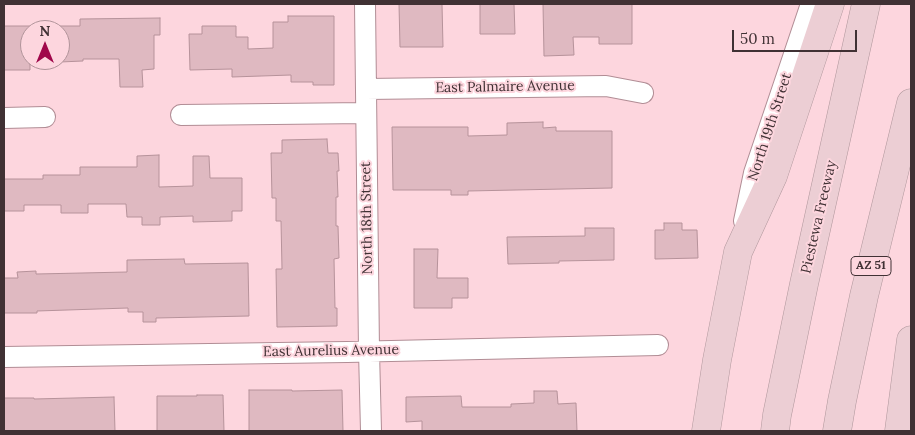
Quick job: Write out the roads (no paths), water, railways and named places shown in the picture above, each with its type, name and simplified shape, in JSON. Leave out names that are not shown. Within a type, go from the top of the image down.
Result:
[{"type":"highway","points":[[706,431],[738,252],[772,176],[830,4]]},
{"type":"highway","name":"Piestewa Freeway","points":[[775,431],[804,284],[866,4]]},
{"type":"highway","name":"AZ 51","points":[[837,431],[864,296],[911,103]]},
{"type":"highway","points":[[899,431],[911,340]]},
{"type":"street","name":"North 18th Street","points":[[365,4],[371,431]]},
{"type":"street","name":"North 19th Street","points":[[738,252],[754,172],[811,4]]},
{"type":"street","name":"East Palmaire Avenue","points":[[366,89],[606,86],[643,93]]},
{"type":"street","points":[[181,115],[366,113]]},
{"type":"street","points":[[4,118],[45,117]]},
{"type":"street","name":"East Aurelius Avenue","points":[[4,357],[658,345]]}]
